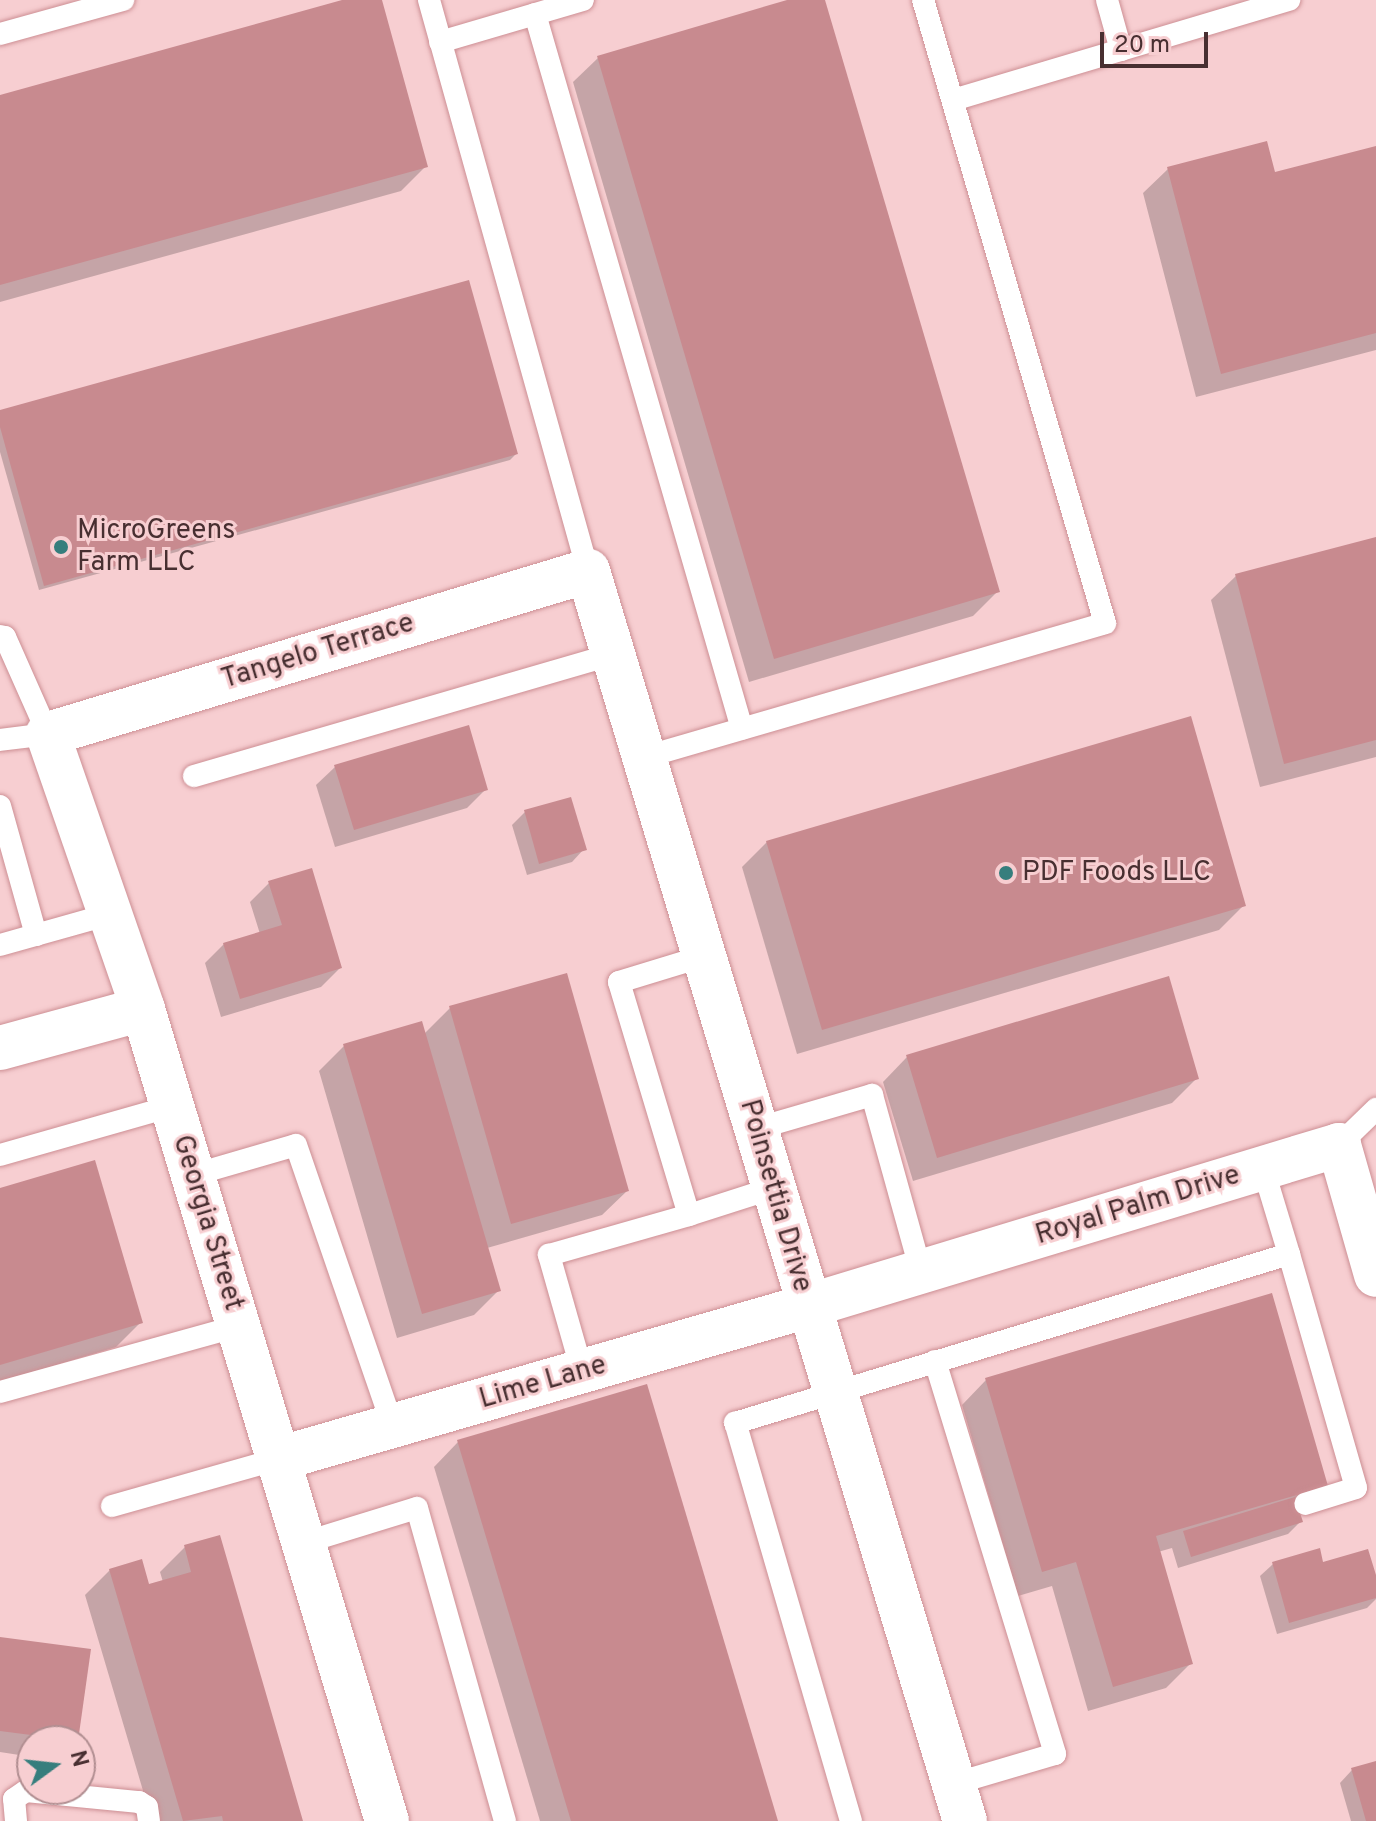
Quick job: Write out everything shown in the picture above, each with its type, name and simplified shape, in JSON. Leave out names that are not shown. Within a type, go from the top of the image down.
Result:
[{"type":"street","name":"Poinsettia Drive","points":[[588,571],[959,1803]]},
{"type":"street","name":"Tangelo Terrace","points":[[48,734],[588,571]]},
{"type":"street","name":"Georgia Street","points":[[48,734],[143,1009],[387,1821]]},
{"type":"street","points":[[0,1048],[143,1009]]},
{"type":"street","points":[[1339,1145],[1376,1275]]},
{"type":"street","name":"Royal Palm Drive","points":[[808,1306],[1339,1145]]},
{"type":"street","name":"Lime Lane","points":[[278,1459],[808,1306]]},
{"type":"lane","points":[[0,34],[123,0]]},
{"type":"lane","points":[[429,0],[588,571]]},
{"type":"lane","points":[[440,42],[583,0]]},
{"type":"lane","points":[[645,757],[1105,623],[923,0]]},
{"type":"lane","points":[[1107,0],[1121,50]]},
{"type":"lane","points":[[953,100],[1289,0]]},
{"type":"lane","points":[[535,14],[742,729]]},
{"type":"lane","name":"Georgia Street","points":[[0,636],[5,637],[48,734]]},
{"type":"lane","points":[[194,776],[613,654]]},
{"type":"lane","points":[[0,740],[48,734]]},
{"type":"lane","points":[[0,806],[36,935]]},
{"type":"lane","points":[[0,945],[110,914]]},
{"type":"lane","points":[[689,1215],[619,982],[704,956]]},
{"type":"lane","points":[[755,1129],[872,1095],[921,1272]]},
{"type":"lane","points":[[0,1155],[172,1106]]},
{"type":"lane","points":[[1339,1145],[1376,1109]]},
{"type":"lane","points":[[193,1175],[296,1145],[393,1426]]},
{"type":"lane","points":[[1263,1168],[1356,1488],[1305,1504]]},
{"type":"lane","points":[[582,1371],[549,1255],[773,1188]]},
{"type":"lane","points":[[851,1821],[735,1423],[1289,1254]]},
{"type":"lane","points":[[0,1392],[238,1326]]},
{"type":"lane","points":[[935,1361],[1055,1754],[959,1803]]},
{"type":"lane","points":[[112,1506],[278,1459]]},
{"type":"lane","points":[[303,1543],[417,1508],[505,1821]]},
{"type":"lane","points":[[16,1821],[14,1799],[26,1791],[139,1802],[147,1807],[149,1821]]},
{"type":"building","points":[[342,0],[382,0],[428,167],[0,285],[0,95]]},
{"type":"building","points":[[787,0],[825,0],[1000,592],[774,659],[597,56]]},
{"type":"building","points":[[1267,141],[1275,172],[1376,146],[1376,333],[1221,374],[1167,167]]},
{"type":"building","points":[[469,280],[518,454],[44,586],[0,427],[0,410]]},
{"type":"building","points":[[1376,537],[1376,740],[1284,764],[1235,574]]},
{"type":"building","name":"PDF Foods LLC","points":[[1191,716],[1246,906],[822,1030],[766,841]]},
{"type":"building","points":[[469,725],[488,790],[354,830],[334,765]]},
{"type":"building","points":[[571,797],[587,850],[539,864],[524,810]]},
{"type":"building","points":[[312,868],[342,968],[240,999],[223,943],[282,925],[268,881]]},
{"type":"building","points":[[567,973],[629,1191],[511,1224],[449,1006]]},
{"type":"building","points":[[1169,976],[1199,1079],[937,1158],[906,1055]]},
{"type":"building","points":[[422,1021],[501,1291],[422,1314],[343,1044]]},
{"type":"building","points":[[95,1160],[143,1323],[0,1365],[0,1188]]},
{"type":"building","points":[[1272,1293],[1328,1486],[1156,1536],[1193,1664],[1113,1687],[1076,1562],[1042,1572],[985,1378]]},
{"type":"building","points":[[647,1384],[778,1821],[571,1821],[457,1440]]},
{"type":"building","points":[[1295,1497],[1303,1522],[1191,1557],[1183,1531]]},
{"type":"building","points":[[220,1535],[303,1821],[223,1821],[222,1816],[183,1821],[109,1569],[142,1559],[149,1584],[191,1572],[184,1545]]},
{"type":"building","points":[[1320,1548],[1323,1562],[1368,1549],[1376,1575],[1376,1598],[1289,1623],[1272,1562]]},
{"type":"building","points":[[0,1637],[91,1649],[80,1725],[16,1725],[16,1733],[0,1731]]},
{"type":"building","points":[[1376,1761],[1376,1821],[1366,1821],[1351,1768]]},
{"type":"place","name":"MicroGreens Farm LLC","points":[[61,547]]},
{"type":"place","name":"PDF Foods LLC","points":[[1006,873]]}]
